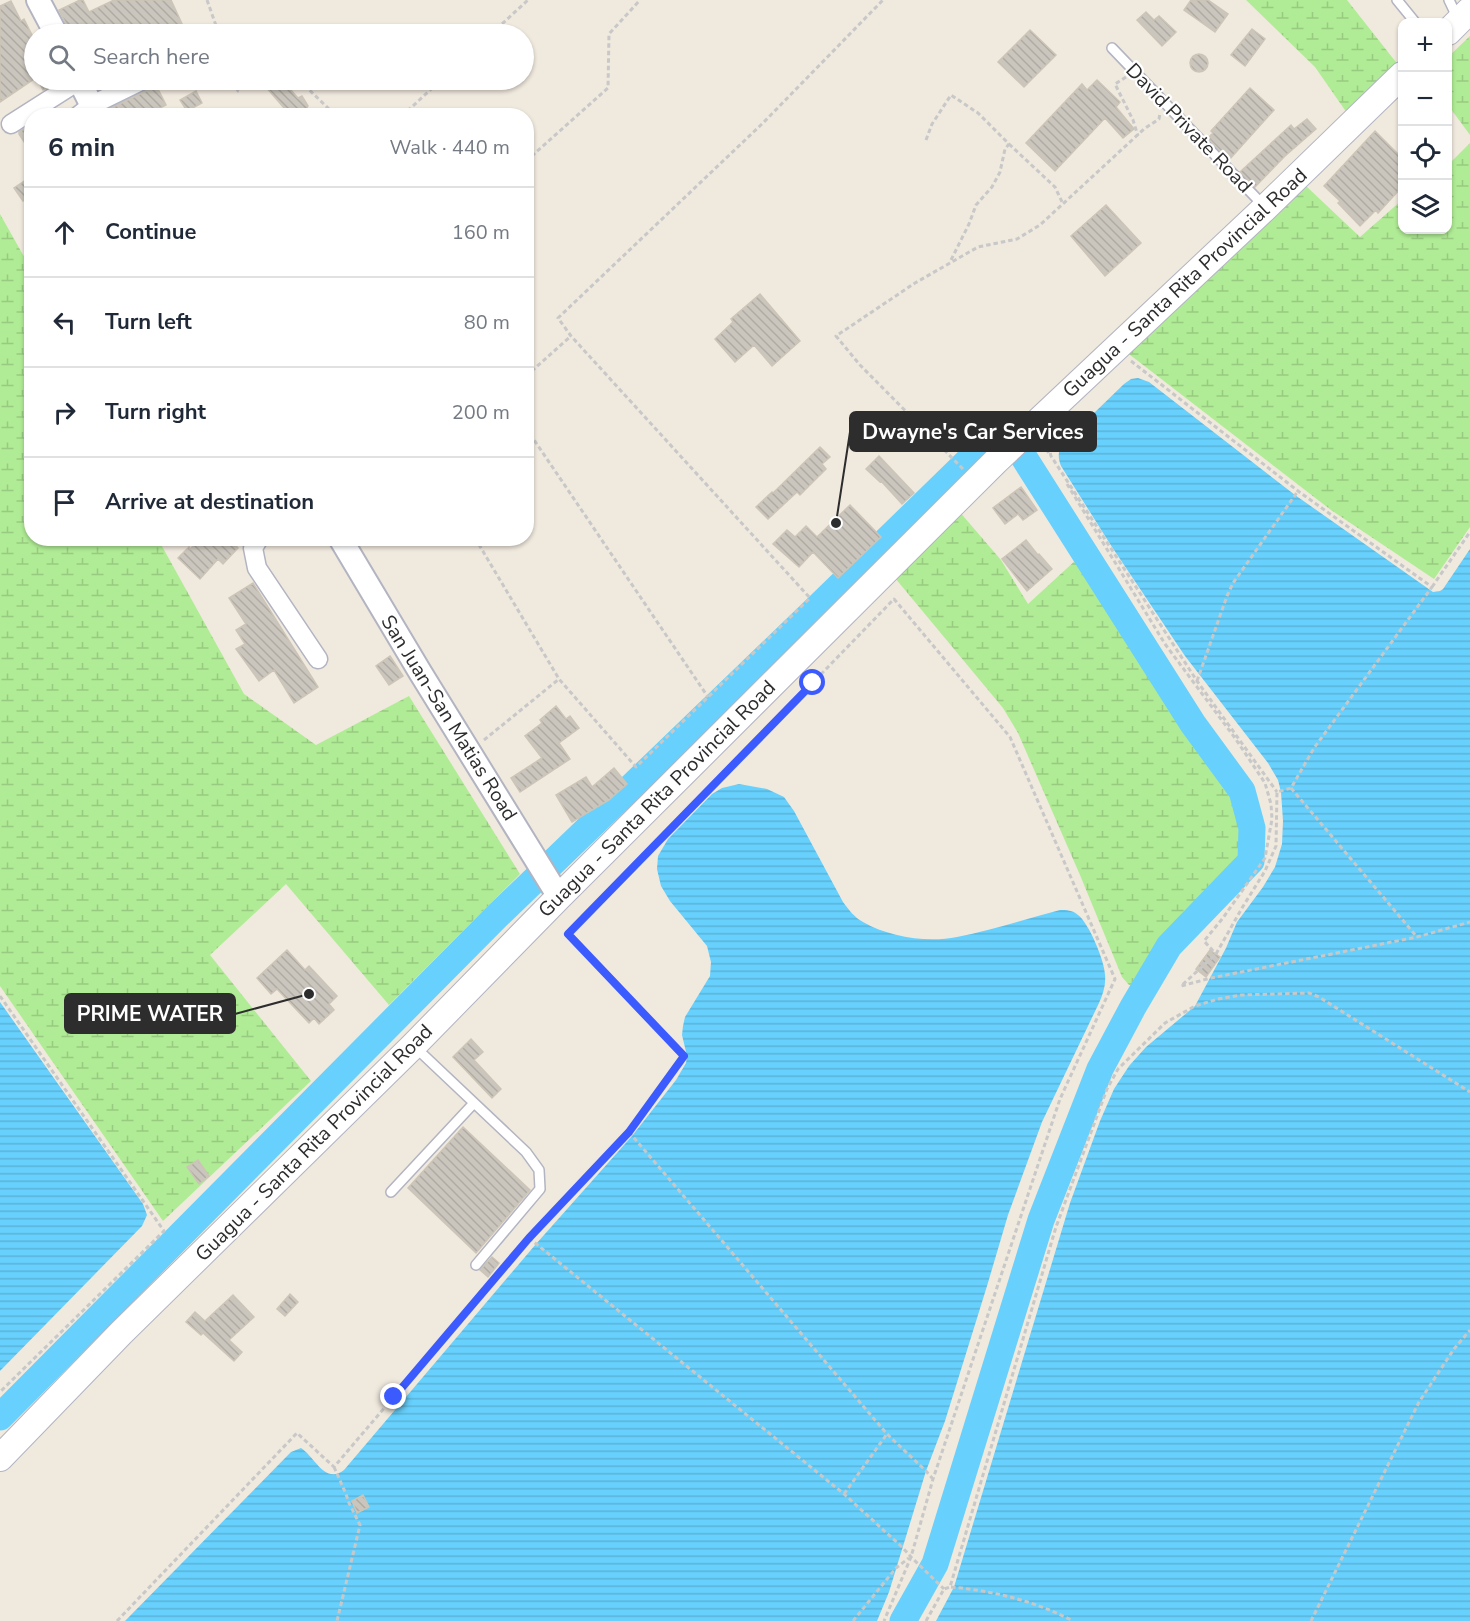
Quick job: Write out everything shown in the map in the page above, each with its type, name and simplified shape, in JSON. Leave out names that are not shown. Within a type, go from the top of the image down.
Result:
[{"type":"main road","name":"Guagua - Santa Rita Provincial Road","points":[[0,1458],[121,1333],[413,1046],[555,889],[1026,431],[1265,208],[1398,79]]},
{"type":"street","points":[[38,0],[51,24]]},
{"type":"street","points":[[36,108],[64,90]]},
{"type":"street","points":[[82,90],[88,108]]},
{"type":"street","points":[[96,108],[126,90]]},
{"type":"street","points":[[11,124],[24,116]]},
{"type":"street","points":[[254,546],[257,568],[318,659]]},
{"type":"street","name":"San Juan-San Matias Road","points":[[345,546],[555,889]]},
{"type":"lane","points":[[1397,0],[1412,18]]},
{"type":"lane","name":"David Private Road","points":[[1112,48],[1265,208]]},
{"type":"lane","points":[[413,1046],[526,1152],[539,1170],[540,1189],[476,1265]]},
{"type":"lane","points":[[391,1192],[474,1103]]},
{"type":"path","points":[[207,0],[215,24]]},
{"type":"path","points":[[501,24],[528,0]]},
{"type":"path","points":[[534,154],[608,88],[609,34],[640,0]]},
{"type":"path","points":[[480,546],[560,679],[636,767],[810,598],[571,336],[558,318],[763,123],[882,0]]},
{"type":"path","points":[[1132,74],[1114,84],[1133,120],[1138,136]]},
{"type":"path","points":[[309,90],[328,108]]},
{"type":"path","points":[[411,108],[430,90]]},
{"type":"path","points":[[926,140],[932,124],[951,95],[978,113],[1055,187],[1064,204]]},
{"type":"path","points":[[975,482],[860,365],[836,336],[915,283],[978,247],[1017,239],[1040,225],[1159,119],[1161,106]]},
{"type":"path","points":[[949,263],[976,205],[992,187],[1000,172],[1005,149],[1009,144]]},
{"type":"path","points":[[534,369],[571,336]]},
{"type":"path","points":[[1128,361],[1132,360],[1298,491],[1432,587]]},
{"type":"path","points":[[1066,424],[1050,441],[1051,456],[1197,681],[1277,792],[1276,846],[1265,872],[1216,954],[1180,986],[1417,937],[1470,922]]},
{"type":"path","points":[[1026,431],[1165,644],[1235,738],[1265,783],[1271,804],[1272,819],[1265,858],[1204,941],[1216,954]]},
{"type":"path","points":[[534,440],[708,697]]},
{"type":"path","points":[[1197,681],[1233,583],[1298,491]]},
{"type":"path","points":[[1277,792],[1291,788],[1314,748],[1470,532]]},
{"type":"path","points":[[334,1467],[529,1238],[629,1132],[684,1056],[568,934],[894,599],[1010,737],[1115,979],[1060,1100],[933,1479],[910,1557],[885,1621]]},
{"type":"path","points":[[482,742],[560,679]]},
{"type":"path","points":[[1291,788],[1417,937]]},
{"type":"path","points":[[950,1587],[1056,1227],[1107,1089],[1118,1069],[1165,1023],[1196,1006],[1218,999],[1242,995],[1309,993],[1319,997],[1470,1092]]},
{"type":"path","points":[[0,996],[164,1231],[0,1392]]},
{"type":"path","points":[[629,1132],[887,1434],[933,1479]]},
{"type":"path","points":[[529,1238],[844,1494],[944,1589]]},
{"type":"path","points":[[1311,1621],[1419,1402],[1454,1349],[1470,1330]]},
{"type":"path","points":[[117,1621],[297,1432],[334,1467],[360,1524],[337,1621]]},
{"type":"path","points":[[844,1494],[887,1434]]},
{"type":"path","points":[[853,1621],[896,1568],[910,1557]]},
{"type":"path","points":[[926,1621],[944,1589],[950,1587],[1032,1602],[1072,1621]]},
{"type":"green space","points":[[1246,0],[1347,0],[1398,65],[1347,113],[1315,67]]},
{"type":"green space","points":[[1470,36],[1470,135],[1452,110],[1452,53]]},
{"type":"green space","points":[[1470,143],[1470,527],[1434,579],[1331,510],[1125,351],[1306,186],[1360,237],[1398,204],[1398,234],[1452,234],[1452,161]]},
{"type":"green space","points":[[0,214],[24,257],[24,546],[162,546],[244,694],[316,745],[409,696],[520,874],[389,1005],[286,884],[210,955],[311,1081],[163,1221],[0,986]]},
{"type":"green space","points":[[958,510],[1001,560],[1028,604],[1077,559],[1173,703],[1236,790],[1246,829],[1245,860],[1162,947],[1138,984],[1129,985],[1122,977],[1018,733],[1003,708],[895,578]]},
{"type":"water","points":[[1138,378],[1149,382],[1295,495],[1433,592],[1443,589],[1470,549],[1470,1621],[936,1621],[954,1587],[1070,1203],[1114,1089],[1129,1066],[1146,1047],[1195,1006],[1237,922],[1275,867],[1282,844],[1283,821],[1278,780],[1268,763],[1185,656],[1112,547],[1060,463],[1061,445],[1124,384],[1131,379]]},
{"type":"water","points":[[739,784],[767,789],[784,797],[794,811],[843,902],[854,916],[863,922],[896,935],[921,939],[945,939],[1060,910],[1069,911],[1078,915],[1087,926],[1096,943],[1104,969],[1105,982],[1100,1000],[1042,1122],[1008,1215],[945,1421],[926,1471],[889,1592],[877,1621],[125,1621],[291,1452],[301,1448],[321,1468],[331,1474],[344,1470],[536,1244],[632,1136],[676,1080],[686,1063],[687,1056],[682,1035],[685,1017],[710,976],[711,962],[707,946],[670,901],[661,886],[657,869],[658,856],[668,839],[712,794],[722,788]]},
{"type":"water","points":[[0,1002],[143,1204],[147,1215],[142,1226],[0,1371]]},
{"type":"building","points":[[80,0],[83,0],[89,12],[114,0],[171,0],[182,24],[66,24],[59,10]]},
{"type":"building","points":[[1191,0],[1208,0],[1228,14],[1215,32],[1184,10]]},
{"type":"building","points":[[11,1],[21,21],[24,19],[26,24],[24,24],[24,86],[0,102],[0,6]]},
{"type":"building","points":[[1146,12],[1154,20],[1159,16],[1176,32],[1162,46],[1137,20]]},
{"type":"building","points":[[1252,29],[1265,39],[1245,66],[1231,55]]},
{"type":"building","points":[[1030,30],[1056,55],[1024,87],[998,62]]},
{"type":"building","points":[[1195,54],[1203,54],[1208,59],[1206,70],[1195,72],[1190,67],[1190,59]]},
{"type":"building","points":[[1097,80],[1120,102],[1116,107],[1134,129],[1123,138],[1105,118],[1055,171],[1026,143],[1082,84],[1087,90]]},
{"type":"building","points":[[1250,88],[1274,110],[1229,160],[1208,138],[1213,133],[1211,131]]},
{"type":"building","points":[[148,90],[158,90],[166,105],[160,108],[111,108]]},
{"type":"building","points":[[269,90],[291,90],[298,98],[302,96],[308,106],[307,108],[284,108]]},
{"type":"building","points":[[196,91],[202,103],[193,108],[185,108],[180,100]]},
{"type":"building","points":[[1307,119],[1316,129],[1255,187],[1240,172],[1291,125],[1294,129]]},
{"type":"building","points":[[24,129],[24,142],[19,134]]},
{"type":"building","points":[[1375,131],[1398,154],[1398,191],[1378,213],[1376,210],[1360,226],[1338,203],[1340,201],[1324,186]]},
{"type":"building","points":[[24,181],[24,200],[23,201],[14,188]]},
{"type":"building","points":[[1106,205],[1141,243],[1105,276],[1071,236]]},
{"type":"building","points":[[760,294],[800,341],[772,366],[754,345],[735,362],[715,339],[733,322],[731,319]]},
{"type":"building","points":[[820,447],[830,457],[822,464],[826,469],[800,495],[797,492],[768,519],[756,507]]},
{"type":"building","points":[[879,456],[914,493],[902,504],[881,481],[866,469]]},
{"type":"building","points":[[1021,487],[1037,510],[1023,520],[1018,514],[1005,524],[993,508]]},
{"type":"building","points":[[850,505],[881,537],[838,578],[813,552],[799,567],[773,544],[787,530],[795,537],[806,526],[817,537]]},
{"type":"building","points":[[1026,540],[1052,569],[1027,591],[1002,559]]},
{"type":"building","points":[[193,546],[236,546],[238,548],[223,564],[218,559],[200,579],[178,558],[189,547],[190,549]]},
{"type":"building","points":[[253,583],[318,687],[294,703],[274,670],[259,681],[236,649],[245,644],[236,630],[246,624],[229,598]]},
{"type":"building","points":[[390,656],[403,676],[389,685],[376,666]]},
{"type":"building","points":[[556,706],[566,719],[570,716],[579,728],[559,743],[570,759],[520,792],[511,778],[542,758],[525,736],[542,723],[540,720]]},
{"type":"building","points":[[614,768],[627,784],[609,800],[572,822],[556,795],[586,777],[592,787]]},
{"type":"building","points":[[287,950],[305,970],[309,966],[337,996],[329,1004],[334,1010],[319,1024],[314,1018],[309,1023],[277,989],[271,994],[257,978]]},
{"type":"building","points":[[1210,950],[1220,957],[1206,977],[1196,969]]},
{"type":"building","points":[[471,1039],[483,1052],[474,1060],[501,1089],[492,1098],[453,1057]]},
{"type":"building","points":[[463,1127],[530,1190],[476,1253],[408,1188]]},
{"type":"building","points":[[198,1160],[209,1176],[199,1184],[187,1167]]},
{"type":"building","points":[[492,1257],[499,1263],[488,1277],[480,1270]]},
{"type":"building","points":[[290,1294],[298,1302],[285,1316],[277,1309]]},
{"type":"building","points":[[233,1295],[254,1317],[229,1340],[242,1352],[234,1361],[203,1333],[201,1335],[186,1322],[195,1312],[205,1321]]},
{"type":"building","points":[[363,1495],[369,1507],[357,1513],[352,1501]]},
{"type":"waterway","points":[[0,1417],[497,916],[1004,426],[1193,724],[1242,791],[1252,828],[1251,861],[1169,946],[1100,1069],[1041,1220],[935,1564],[903,1621]]},
{"type":"place","name":"Dwayne's Car Services","points":[[836,523]]},
{"type":"place","name":"PRIME WATER","points":[[309,994]]},
{"type":"route","points":[[394,1397],[529,1238],[629,1132],[684,1056],[568,934],[813,683]]}]
